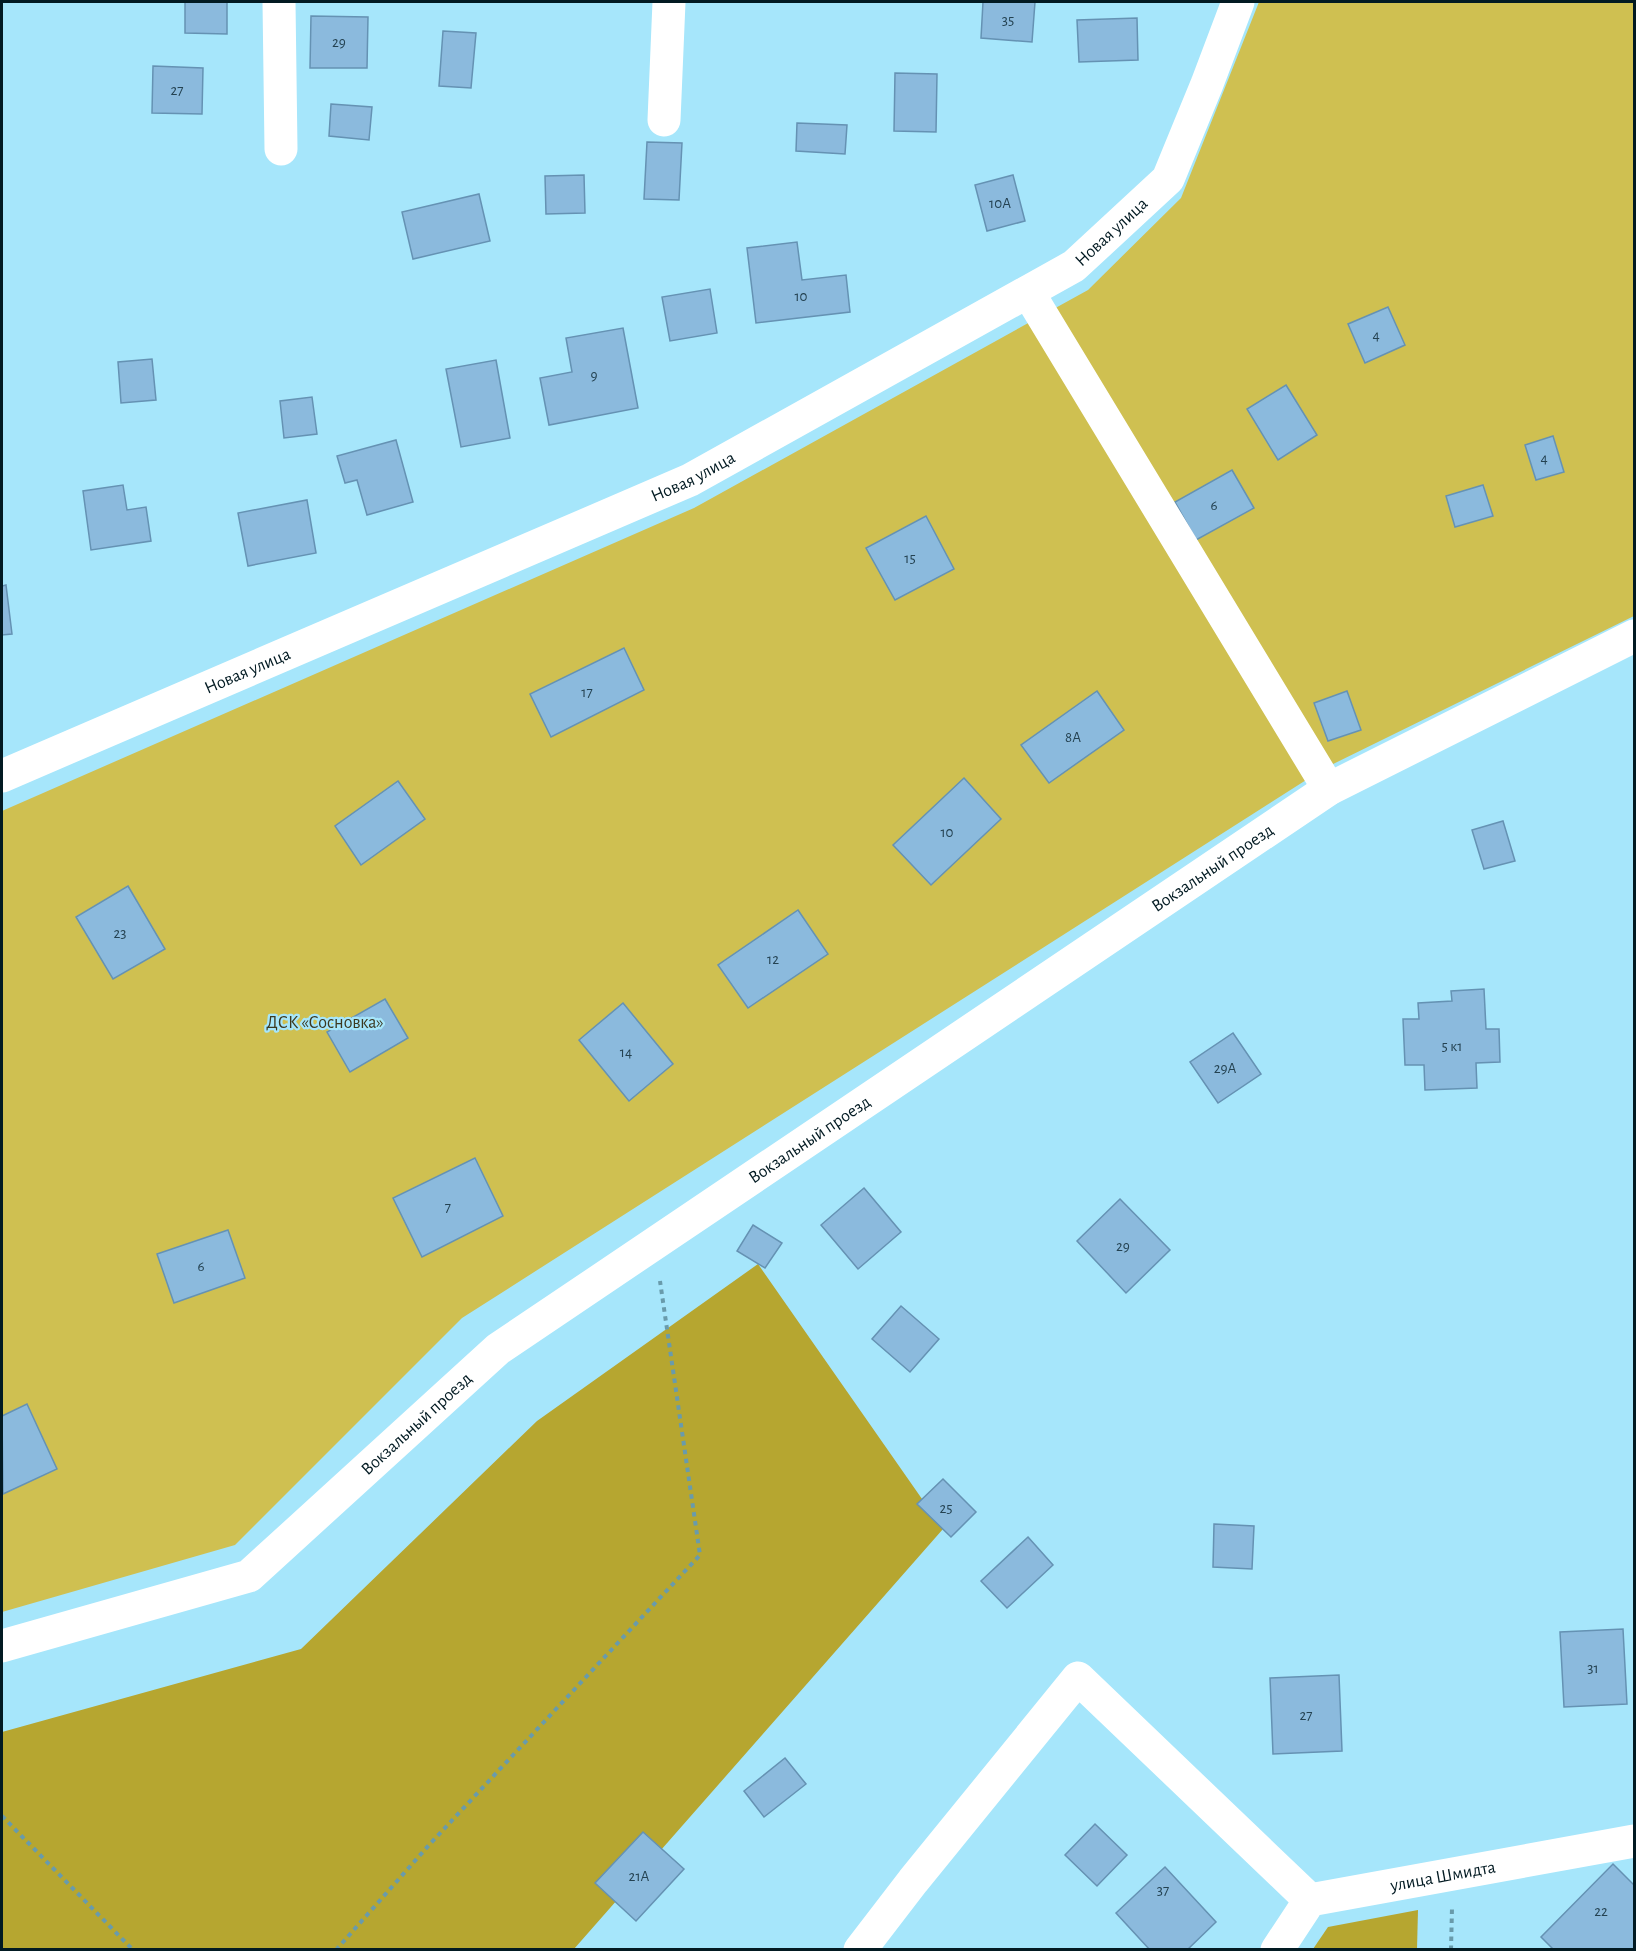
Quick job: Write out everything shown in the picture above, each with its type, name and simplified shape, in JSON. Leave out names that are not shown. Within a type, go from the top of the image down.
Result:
[{"type":"street","points":[[279,2],[281,149]]},
{"type":"street","points":[[664,120],[669,2]]},
{"type":"street","name":"Новая улица","points":[[2,776],[690,480],[1074,266],[1168,179],[1238,2]]},
{"type":"street","points":[[1028,292],[1329,789]]},
{"type":"street","name":"Вокзальный проезд","points":[[2,1646],[249,1576],[498,1349],[1329,789],[1635,636]]},
{"type":"street","points":[[860,1950],[1078,1678],[1310,1900],[1277,1950]]},
{"type":"street","name":"улица Шмидта","points":[[1310,1900],[1635,1841]]},
{"type":"path","points":[[336,1950],[429,1845],[700,1555],[654,1244]]},
{"type":"path","points":[[2,1816],[132,1950]]},
{"type":"green space","name":"ДСК «Сосновка»","points":[[1259,2],[1634,2],[1634,616],[1325,768],[462,1318],[235,1545],[2,1612],[2,811],[694,508],[1088,290],[1181,198]]},
{"type":"shaded area","points":[[758,1264],[943,1529],[574,1949],[2,1950],[2,1732],[301,1649],[537,1421]]},
{"type":"shaded area","points":[[1418,1910],[1417,1949],[1313,1949],[1328,1927]]},
{"type":"building","points":[[185,2],[227,2],[227,34],[185,33]]},
{"type":"building","points":[[983,2],[1035,2],[1032,42],[981,38]]},
{"type":"building","points":[[311,16],[368,17],[367,68],[310,68]]},
{"type":"building","points":[[1137,18],[1138,60],[1079,62],[1077,20]]},
{"type":"building","points":[[443,31],[476,33],[471,88],[439,86]]},
{"type":"building","points":[[153,66],[203,68],[202,114],[152,113]]},
{"type":"building","points":[[895,73],[937,74],[936,132],[894,131]]},
{"type":"building","points":[[331,104],[372,107],[369,140],[329,136]]},
{"type":"building","points":[[797,123],[847,125],[845,154],[796,151]]},
{"type":"building","points":[[647,142],[682,143],[679,200],[644,199]]},
{"type":"building","points":[[584,175],[585,213],[546,214],[545,176]]},
{"type":"building","points":[[1013,175],[1025,221],[987,231],[975,185]]},
{"type":"building","points":[[479,194],[490,241],[413,259],[402,212]]},
{"type":"building","points":[[797,242],[802,280],[846,275],[850,312],[756,323],[747,248]]},
{"type":"building","points":[[710,289],[717,333],[670,341],[662,297]]},
{"type":"building","points":[[1388,307],[1405,345],[1365,363],[1348,324]]},
{"type":"building","points":[[623,328],[638,408],[549,425],[540,378],[572,372],[566,338]]},
{"type":"building","points":[[152,359],[156,400],[121,403],[118,362]]},
{"type":"building","points":[[496,360],[510,438],[461,447],[446,369]]},
{"type":"building","points":[[1286,385],[1317,435],[1278,460],[1247,409]]},
{"type":"building","points":[[312,397],[317,434],[284,438],[280,401]]},
{"type":"building","points":[[1553,436],[1564,472],[1536,480],[1525,445]]},
{"type":"building","points":[[396,440],[413,502],[367,515],[357,480],[345,483],[337,456]]},
{"type":"building","points":[[1232,470],[1254,508],[1196,540],[1175,502]]},
{"type":"building","points":[[123,485],[127,510],[146,507],[151,541],[91,550],[83,491]]},
{"type":"building","points":[[1483,485],[1493,516],[1455,527],[1446,496]]},
{"type":"building","points":[[307,500],[316,553],[248,566],[238,513]]},
{"type":"building","points":[[926,516],[954,569],[895,600],[866,548]]},
{"type":"building","points":[[6,585],[12,634],[2,635],[2,586]]},
{"type":"building","points":[[624,648],[644,690],[551,737],[530,694]]},
{"type":"building","points":[[1097,691],[1124,730],[1049,783],[1021,745]]},
{"type":"building","points":[[1347,691],[1361,730],[1328,741],[1314,703]]},
{"type":"building","points":[[964,778],[1001,819],[931,885],[893,845]]},
{"type":"building","points":[[398,781],[425,819],[361,865],[335,826]]},
{"type":"building","points":[[1503,821],[1515,861],[1484,869],[1472,830]]},
{"type":"building","points":[[128,886],[165,949],[113,979],[76,917]]},
{"type":"building","points":[[798,910],[828,954],[748,1008],[718,965]]},
{"type":"building","points":[[1484,989],[1486,1029],[1499,1029],[1500,1062],[1476,1063],[1477,1088],[1425,1090],[1424,1065],[1405,1065],[1403,1019],[1419,1019],[1418,1003],[1452,1001],[1451,991]]},
{"type":"building","points":[[385,999],[408,1038],[350,1072],[327,1032]]},
{"type":"building","points":[[623,1003],[673,1064],[629,1101],[579,1040]]},
{"type":"building","points":[[1233,1033],[1261,1074],[1218,1103],[1190,1062]]},
{"type":"building","points":[[475,1158],[503,1216],[422,1257],[393,1198]]},
{"type":"building","points":[[864,1188],[901,1232],[858,1269],[821,1225]]},
{"type":"building","points":[[1120,1199],[1170,1250],[1126,1293],[1077,1241]]},
{"type":"building","points":[[753,1225],[782,1243],[765,1268],[737,1251]]},
{"type":"building","points":[[228,1230],[245,1278],[174,1303],[157,1254]]},
{"type":"building","points":[[901,1306],[939,1339],[910,1372],[872,1339]]},
{"type":"building","points":[[27,1404],[57,1469],[3,1494],[2,1416]]},
{"type":"building","points":[[943,1479],[976,1512],[951,1537],[917,1504]]},
{"type":"building","points":[[1214,1524],[1254,1526],[1252,1569],[1213,1567]]},
{"type":"building","points":[[1028,1537],[1053,1565],[1007,1608],[981,1581]]},
{"type":"building","points":[[1623,1629],[1627,1704],[1564,1707],[1560,1632]]},
{"type":"building","points":[[1339,1675],[1342,1751],[1273,1754],[1270,1678]]},
{"type":"building","points":[[785,1758],[806,1784],[764,1817],[744,1791]]},
{"type":"building","points":[[1095,1824],[1127,1855],[1097,1886],[1065,1855]]},
{"type":"building","points":[[643,1832],[684,1869],[636,1921],[595,1883]]},
{"type":"building","points":[[1613,1864],[1634,1885],[1634,1949],[1554,1950],[1541,1937]]},
{"type":"building","points":[[1165,1867],[1216,1922],[1187,1950],[1150,1950],[1116,1913]]}]
